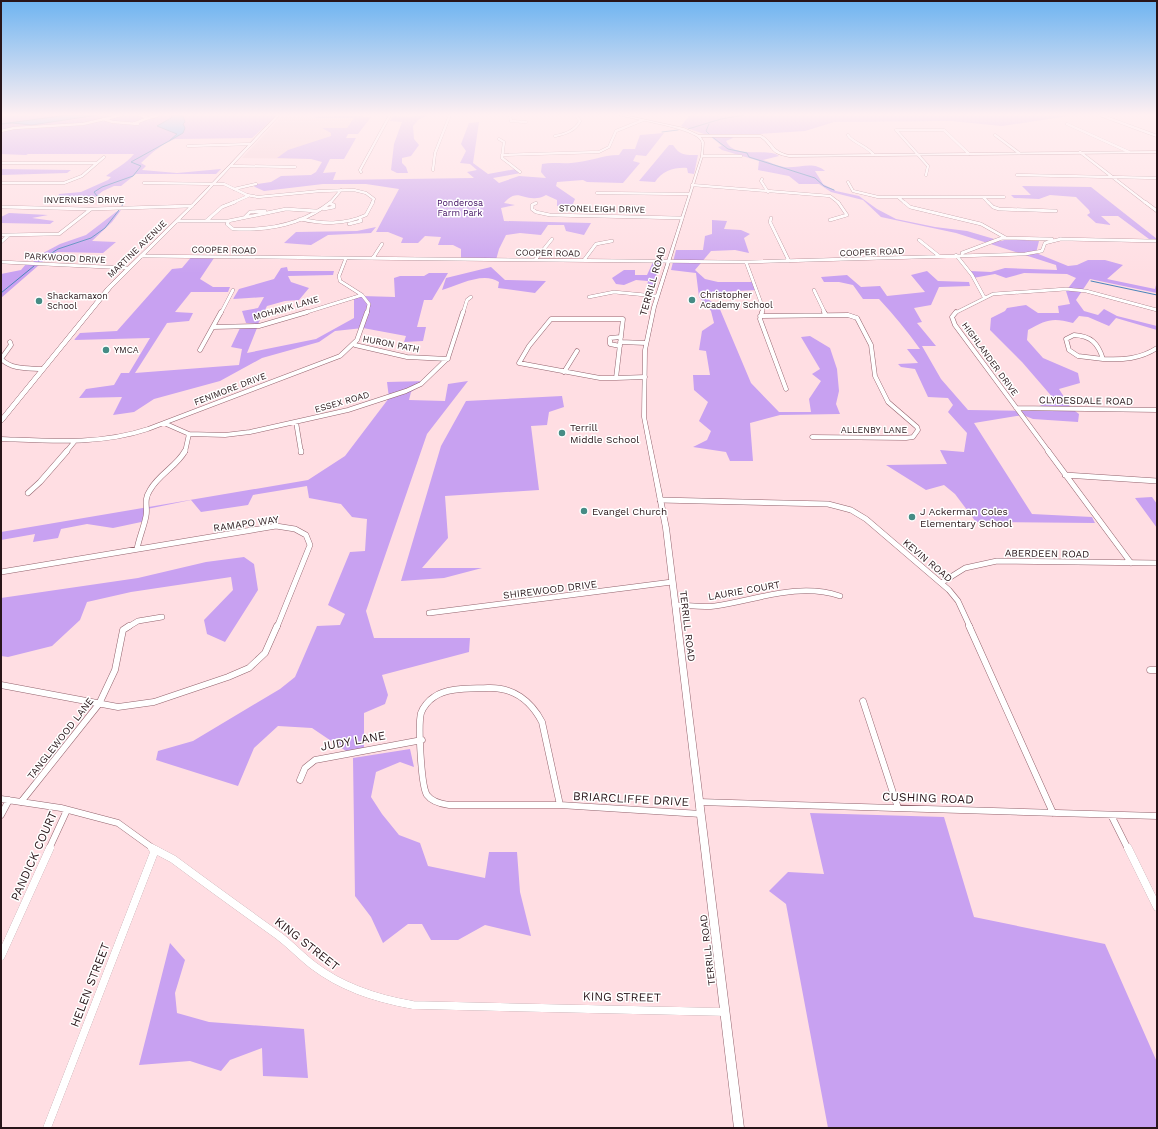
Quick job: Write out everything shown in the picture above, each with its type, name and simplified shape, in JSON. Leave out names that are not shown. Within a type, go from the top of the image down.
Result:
[{"type":"main road","name":"MARTINE AVENUE","points":[[1,421],[4,415],[89,310],[128,268],[229,168]]},
{"type":"street","points":[[1,183],[64,183],[78,178],[92,168]]},
{"type":"street","points":[[361,168],[361,172]]},
{"type":"street","points":[[514,168],[520,172]]},
{"type":"street","name":"TERRILL ROAD","points":[[698,168],[656,296],[646,343],[644,417],[660,500],[672,582],[739,1128]]},
{"type":"street","points":[[926,175],[928,168]]},
{"type":"street","points":[[1100,168],[1157,211]]},
{"type":"street","points":[[1017,175],[1157,178]]},
{"type":"street","points":[[762,179],[761,181],[768,192]]},
{"type":"street","points":[[848,182],[853,191],[860,194],[878,197],[1004,197]]},
{"type":"street","points":[[144,183],[214,183],[230,185],[239,193],[248,196],[272,197],[341,190],[360,191],[372,195],[374,199],[366,215],[360,218],[362,220],[358,223],[321,224],[300,219]]},
{"type":"street","points":[[234,189],[256,184]]},
{"type":"street","points":[[692,185],[834,198],[847,215],[830,220]]},
{"type":"street","points":[[229,221],[227,224],[233,229],[264,230],[282,227],[331,204],[341,190]]},
{"type":"street","points":[[597,193],[690,194]]},
{"type":"street","points":[[206,221],[222,208],[248,196]]},
{"type":"street","points":[[898,197],[905,204],[915,209],[981,224],[1006,238]]},
{"type":"street","points":[[983,197],[992,206],[999,209],[1056,211]]},
{"type":"street","name":"STONELEIGH DRIVE","points":[[536,203],[532,205],[532,209],[536,212],[550,215],[682,218]]},
{"type":"street","name":"INVERNESS DRIVE","points":[[1,207],[91,209],[192,206]]},
{"type":"street","points":[[177,221],[229,221],[288,208],[303,208],[316,211]]},
{"type":"street","points":[[1,235],[58,234],[91,209]]},
{"type":"street","points":[[771,218],[770,222],[789,261]]},
{"type":"street","points":[[1,242],[9,235]]},
{"type":"street","name":"COOPER ROAD","points":[[956,255],[1006,238],[1157,241]]},
{"type":"street","points":[[535,260],[552,239]]},
{"type":"street","name":"COOPER ROAD","points":[[1038,239],[1045,243],[1061,239]]},
{"type":"street","points":[[919,240],[940,256]]},
{"type":"street","points":[[584,260],[596,244],[612,241]]},
{"type":"street","name":"COOPER ROAD","points":[[141,256],[746,262],[1037,252],[1043,249],[1045,243]]},
{"type":"street","points":[[373,258],[382,244]]},
{"type":"street","name":"COOPER ROAD","points":[[968,252],[974,255]]},
{"type":"street","points":[[956,255],[972,275],[984,297]]},
{"type":"street","points":[[346,258],[338,276],[346,286],[362,295],[369,304],[359,340],[355,345]]},
{"type":"street","name":"PARKWOOD DRIVE","points":[[1,262],[128,268]]},
{"type":"street","points":[[746,262],[763,308],[760,316],[786,389]]},
{"type":"street","points":[[200,350],[233,290]]},
{"type":"street","points":[[814,290],[826,315]]},
{"type":"street","name":"HIGHLANDER DRIVE","points":[[1131,563],[955,325],[952,317],[953,313],[956,311],[984,297],[1003,292],[1074,290],[1157,310]]},
{"type":"street","points":[[589,297],[608,291],[656,296]]},
{"type":"street","name":"MOHAWK LANE","points":[[213,327],[246,327],[263,325],[362,295]]},
{"type":"street","name":"ESSEX ROAD","points":[[164,423],[190,434],[225,435],[250,432],[348,410],[406,391],[421,384],[448,359],[467,300],[471,297]]},
{"type":"street","name":"ALLENBY LANE","points":[[760,316],[848,315],[857,318],[871,345],[875,376],[888,402],[917,427],[918,430],[913,437],[906,438],[812,437]]},
{"type":"street","points":[[616,378],[623,319],[550,319],[529,346],[519,363],[600,378],[616,378],[645,377]]},
{"type":"street","points":[[1103,359],[1098,344],[1092,338],[1078,335],[1069,336],[1066,339],[1066,348],[1070,352],[1082,357],[1103,359],[1135,358],[1149,353],[1157,348]]},
{"type":"street","points":[[621,336],[610,338],[610,344],[646,343]]},
{"type":"street","points":[[10,342],[11,345],[1,359],[5,363],[16,368],[42,368]]},
{"type":"street","name":"HURON PATH","points":[[355,345],[407,358],[448,359]]},
{"type":"street","name":"FENIMORE DRIVE","points":[[1,439],[75,441],[101,440],[125,436],[164,423],[340,356],[355,345]]},
{"type":"street","points":[[564,372],[577,351]]},
{"type":"street","name":"CLYDESDALE ROAD","points":[[1016,408],[1157,410]]},
{"type":"street","points":[[296,422],[301,452]]},
{"type":"street","points":[[137,549],[140,533],[147,515],[145,506],[150,490],[162,475],[181,458],[186,449],[190,434]]},
{"type":"street","points":[[28,493],[40,482],[75,441]]},
{"type":"street","points":[[1065,475],[1157,481]]},
{"type":"street","name":"KEVIN ROAD","points":[[660,500],[824,504],[842,507],[863,517],[942,583],[958,601],[1053,813]]},
{"type":"street","name":"RAMAPO WAY","points":[[1,572],[284,526],[302,531],[309,539],[310,547],[268,649],[254,665],[236,674],[151,704],[118,707],[1,685]]},
{"type":"street","name":"ABERDEEN ROAD","points":[[942,583],[965,568],[997,562],[1157,563]]},
{"type":"street","name":"SHIREWOOD DRIVE","points":[[429,613],[672,582]]},
{"type":"street","name":"LAURIE COURT","points":[[675,605],[714,606],[774,593],[794,591],[831,593],[840,596]]},
{"type":"street","name":"TANGLEWOOD LANE","points":[[21,802],[99,704],[115,670],[124,630],[138,621],[162,617]]},
{"type":"street","points":[[1150,670],[1157,670]]},
{"type":"street","name":"BRIARCLIFFE DRIVE","points":[[560,805],[542,722],[529,703],[513,693],[495,688],[454,690],[440,693],[430,700],[421,716],[424,789],[429,797],[438,803],[560,805],[701,814]]},
{"type":"street","points":[[863,701],[898,808]]},
{"type":"street","name":"JUDY LANE","points":[[300,780],[301,771],[305,766],[315,760],[422,740]]},
{"type":"street","points":[[1,815],[5,799]]},
{"type":"street","name":"KING STREET","points":[[5,799],[67,810],[118,823],[129,829],[155,850],[173,859],[287,942],[302,958],[321,972],[352,989],[388,1001],[413,1005],[725,1012]]},
{"type":"street","name":"CUSHING ROAD","points":[[699,802],[1157,816]]},
{"type":"street","name":"PANDICK COURT","points":[[1,956],[67,810]]},
{"type":"street","points":[[1111,815],[1157,906]]},
{"type":"street","name":"HELEN STREET","points":[[47,1128],[155,850]]},
{"type":"green space","points":[[118,168],[144,168],[142,170],[177,173],[221,169],[216,174],[136,174],[121,186],[114,186],[95,197],[58,197],[59,194],[81,192],[108,180],[111,177],[106,176]]},
{"type":"green space","name":"Ponderosa Farm Park","points":[[319,168],[326,168],[323,173],[336,172],[333,180],[474,178],[467,172],[477,170],[474,168],[479,168],[488,174],[516,169],[521,173],[493,178],[499,183],[519,176],[546,178],[541,172],[542,168],[636,168],[623,183],[587,182],[583,180],[557,182],[556,186],[575,199],[572,206],[557,206],[557,200],[546,195],[539,198],[516,195],[513,196],[504,203],[515,205],[501,208],[504,221],[591,223],[584,235],[566,231],[564,225],[548,225],[541,235],[520,233],[506,235],[499,249],[496,260],[461,259],[461,249],[453,245],[438,245],[441,237],[425,236],[418,243],[401,243],[403,238],[388,232],[376,232],[399,189],[366,184],[323,184],[264,191],[251,185],[271,182],[281,176],[311,175],[316,172]]},
{"type":"green space","points":[[391,168],[406,168],[408,173],[397,173],[391,170]]},
{"type":"green space","points":[[650,168],[695,168],[694,174],[688,173],[687,168],[678,168],[665,172],[655,182],[639,181]]},
{"type":"green space","points":[[758,168],[819,168],[825,171],[815,171],[823,184],[836,191],[859,196],[877,209],[896,219],[935,227],[967,231],[1001,241],[1008,239],[1039,241],[1036,253],[1068,266],[1077,265],[1088,260],[1105,260],[1123,265],[1107,279],[1155,289],[1157,281],[1157,293],[1090,279],[1076,300],[1084,311],[1098,315],[1104,309],[1117,316],[1157,326],[1157,330],[1116,318],[1109,326],[1088,317],[1079,316],[1073,323],[1060,320],[1049,320],[1028,330],[1027,340],[1043,358],[1078,373],[1080,383],[1059,389],[1071,408],[1079,414],[1078,422],[1033,419],[1023,415],[974,423],[1032,514],[1092,517],[1095,523],[976,522],[955,494],[944,485],[926,490],[886,465],[947,464],[940,450],[964,452],[967,433],[948,412],[953,405],[948,398],[928,397],[915,369],[901,367],[898,364],[918,363],[907,349],[920,349],[879,299],[863,299],[853,285],[839,282],[824,282],[821,277],[847,275],[861,287],[880,286],[887,296],[925,292],[911,275],[927,271],[938,281],[969,282],[970,286],[939,287],[931,305],[914,308],[922,322],[917,323],[936,346],[922,346],[941,379],[968,410],[1029,411],[1054,399],[1022,362],[990,330],[991,318],[1005,311],[1007,308],[1026,305],[1038,313],[1059,313],[1058,306],[1070,304],[1066,291],[1076,278],[1067,274],[1024,273],[1006,278],[995,274],[973,278],[970,271],[991,272],[1005,268],[1057,270],[1056,265],[956,233],[881,217],[863,200],[831,192],[819,184],[799,184],[789,176],[758,170]]},
{"type":"green space","points":[[1,169],[71,170],[67,173],[1,175]]},
{"type":"green space","points":[[1022,186],[1091,187],[1157,239],[1149,239],[1118,216],[1101,216],[1111,225],[1096,223],[1087,215],[1090,213],[1089,210],[1076,197],[1050,195],[1039,199],[1014,198],[1011,195],[1031,195]]},
{"type":"green space","points":[[121,210],[112,222],[92,241],[116,242],[103,253],[57,252],[42,262],[33,262],[45,252],[60,244],[86,235],[116,212]]},
{"type":"green space","points":[[9,213],[48,215],[32,218],[54,221],[50,224],[1,223],[1,217]]},
{"type":"green space","points":[[712,220],[727,221],[724,229],[741,230],[750,234],[744,238],[749,253],[735,250],[711,251],[695,270],[705,279],[718,282],[754,282],[756,290],[704,293],[705,297],[719,307],[751,383],[779,412],[811,412],[809,399],[821,381],[812,374],[820,369],[801,337],[810,336],[830,348],[837,369],[839,391],[836,404],[840,414],[780,415],[750,423],[753,461],[730,461],[726,452],[693,447],[707,440],[711,431],[699,421],[708,402],[694,390],[693,375],[710,375],[706,351],[699,350],[702,331],[714,323],[711,311],[699,297],[696,273],[671,270],[676,250],[703,250],[705,236],[712,234]]},
{"type":"green space","points":[[376,227],[371,233],[328,235],[311,245],[284,243],[296,232],[357,231]]},
{"type":"green space","points":[[193,255],[216,255],[200,279],[213,287],[230,287],[228,292],[191,292],[175,312],[193,313],[189,321],[167,323],[135,373],[239,365],[242,349],[231,347],[240,328],[257,328],[247,353],[316,339],[354,318],[354,298],[362,296],[395,297],[394,278],[400,276],[424,276],[429,273],[448,273],[432,300],[424,300],[417,327],[426,327],[423,341],[404,342],[406,336],[363,328],[335,331],[319,342],[262,358],[220,381],[154,399],[134,412],[113,415],[122,397],[79,398],[86,389],[114,385],[121,373],[129,373],[150,338],[74,340],[80,333],[117,331],[172,269],[182,268]]},
{"type":"green space","points":[[653,262],[661,262],[651,290],[646,290],[648,281],[636,280],[624,285],[616,284],[612,278],[624,270],[635,270],[635,275],[647,275]]},
{"type":"green space","points":[[26,264],[39,265],[1,298],[1,274],[21,270]]},
{"type":"green space","points":[[287,267],[288,271],[334,271],[333,275],[288,276],[291,282],[309,288],[299,300],[285,301],[267,306],[258,324],[246,323],[242,311],[258,308],[264,297],[233,299],[239,289],[274,279],[281,268]]},
{"type":"green space","points":[[491,267],[505,280],[546,281],[535,293],[498,288],[499,282],[486,278],[463,282],[442,290],[446,278]]},
{"type":"green space","points":[[427,381],[411,392],[409,400],[445,401],[448,384],[468,381],[427,434],[366,611],[374,638],[470,638],[469,652],[382,675],[388,695],[385,704],[364,713],[364,751],[349,753],[312,728],[278,726],[254,748],[238,786],[156,760],[158,751],[193,741],[280,689],[295,677],[317,626],[340,625],[345,614],[328,605],[350,552],[365,551],[367,519],[352,517],[341,504],[309,498],[307,486],[253,495],[248,505],[201,512],[191,500],[147,509],[146,521],[113,528],[87,524],[61,529],[58,538],[33,542],[35,534],[1,540],[1,532],[308,480],[345,456],[389,398],[387,382]]},
{"type":"green space","points":[[562,396],[564,407],[549,412],[547,425],[531,426],[539,490],[445,496],[448,538],[422,568],[482,568],[444,578],[401,581],[441,446],[466,401]]},
{"type":"green space","points":[[1152,497],[1157,504],[1157,528],[1135,498]]},
{"type":"green space","points":[[244,557],[254,564],[258,590],[225,642],[207,634],[204,620],[233,590],[231,577],[131,592],[87,602],[80,620],[52,646],[8,657],[1,656],[1,598],[138,578],[206,562]]},
{"type":"green space","points":[[410,749],[414,767],[400,762],[376,772],[371,797],[382,814],[399,835],[420,843],[428,866],[485,878],[489,852],[517,852],[520,892],[531,936],[485,925],[458,940],[431,940],[422,924],[408,924],[383,943],[371,917],[355,896],[353,758]]},
{"type":"green space","points":[[810,813],[944,817],[974,917],[1105,944],[1157,1062],[1157,1128],[828,1128],[786,904],[769,891],[788,872],[824,874]]},
{"type":"green space","points":[[170,943],[185,960],[175,993],[177,1013],[209,1022],[304,1029],[308,1078],[263,1076],[262,1048],[230,1060],[221,1071],[190,1061],[139,1065]]},
{"type":"waterway","points":[[122,206],[124,199],[97,196],[94,192],[102,187],[133,176],[140,168]]},
{"type":"waterway","points":[[783,168],[815,178],[824,186],[834,190]]},
{"type":"waterway","points":[[39,261],[58,249],[91,238],[105,228],[119,210]]},
{"type":"waterway","points":[[1,293],[34,266]]},
{"type":"waterway","points":[[1091,281],[1157,295]]},
{"type":"place","name":"Christopher Academy School","points":[[692,300]]},
{"type":"place","name":"Shackamaxon School","points":[[39,301]]},
{"type":"place","name":"YMCA","points":[[106,350]]},
{"type":"place","name":"Terrill Middle School","points":[[562,433]]},
{"type":"place","name":"Evangel Church","points":[[584,511]]},
{"type":"place","name":"J Ackerman Coles Elementary School","points":[[912,517]]}]
